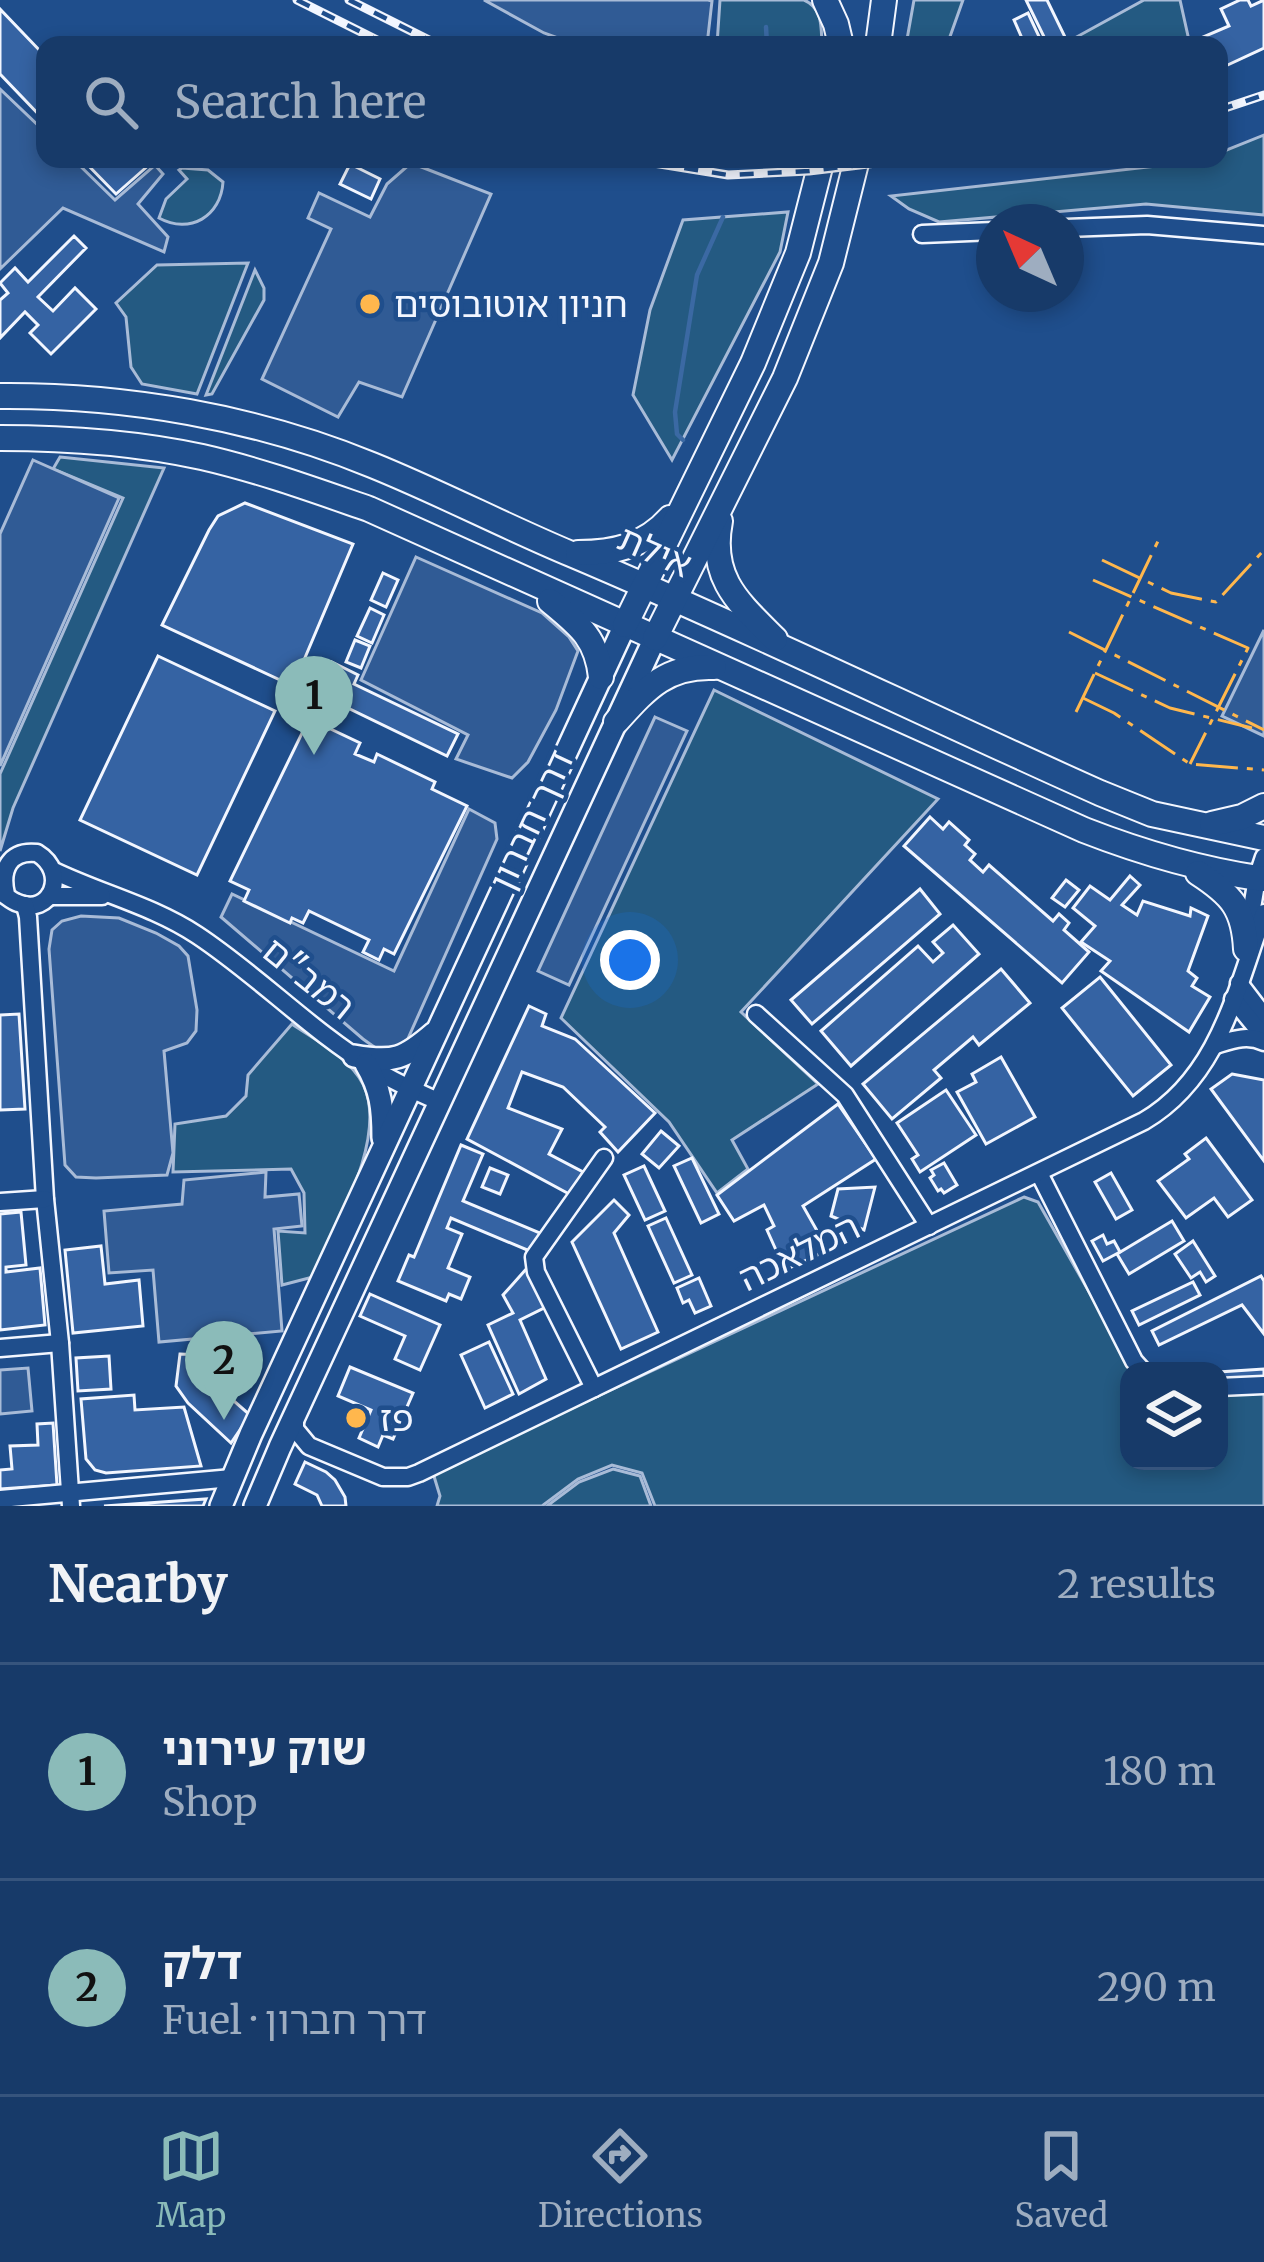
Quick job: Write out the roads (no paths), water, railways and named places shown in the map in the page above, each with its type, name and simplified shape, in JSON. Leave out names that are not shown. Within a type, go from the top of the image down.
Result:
[{"type":"highway","points":[[825,0],[839,36]]},
{"type":"highway","points":[[843,36],[849,0]]},
{"type":"highway","points":[[879,36],[888,0]]},
{"type":"highway","name":"דרך חברון","points":[[625,625],[753,363],[798,253],[820,168]]},
{"type":"highway","name":"דרך חברון","points":[[655,638],[785,378],[831,263],[855,168]]},
{"type":"highway","name":"אילת","points":[[0,396],[152,404],[304,441],[389,472],[644,584],[1100,793],[1153,814],[1264,838]]},
{"type":"highway","points":[[0,438],[59,439],[203,458],[369,509],[1084,830],[1186,865],[1262,872]]},
{"type":"highway","points":[[724,499],[716,542],[726,584],[785,650]]},
{"type":"highway","points":[[566,552],[626,548],[662,527],[684,502]]},
{"type":"highway","points":[[525,580],[589,638],[601,677]]},
{"type":"highway","points":[[616,722],[647,688],[667,675],[688,667],[740,674]]},
{"type":"highway","points":[[1198,825],[1223,823],[1264,806]]},
{"type":"highway","points":[[1186,865],[1222,889],[1240,911],[1246,963]]},
{"type":"main road","name":"דרך חברון","points":[[221,1506],[625,625]]},
{"type":"main road","name":"דרך חברון","points":[[255,1506],[655,638]]},
{"type":"main road","points":[[360,1060],[403,1055],[439,1028]]},
{"type":"main road","points":[[360,1060],[378,1085],[383,1150]]},
{"type":"street","points":[[1084,227],[1147,225],[1264,235]]},
{"type":"street","points":[[922,234],[976,232]]},
{"type":"street","points":[[30,852],[45,857],[54,872],[56,880],[42,902],[25,905],[3,893],[3,866],[16,855],[30,852]]},
{"type":"street","name":"רמב\"ם","points":[[54,872],[138,904],[192,932],[360,1060],[440,1102]]},
{"type":"street","name":"המלאכה","points":[[1246,963],[1262,872]]},
{"type":"street","name":"רמב\"ם","points":[[49,896],[105,896],[138,904]]},
{"type":"street","points":[[25,905],[70,1500]]},
{"type":"street","name":"המלאכה","points":[[309,1446],[383,1477],[407,1477],[1159,1112],[1197,1076],[1215,1045],[1264,913]]},
{"type":"street","points":[[1246,963],[1264,1016]]},
{"type":"street","points":[[1215,1045],[1253,1037],[1264,1040],[1246,963]]},
{"type":"street","points":[[756,1014],[845,1095],[929,1226]]},
{"type":"street","points":[[593,1388],[536,1272],[534,1257],[604,1158]]},
{"type":"street","points":[[1039,1172],[1134,1362]]},
{"type":"street","points":[[0,1202],[45,1198]]},
{"type":"street","points":[[0,1348],[60,1343]]},
{"type":"street","points":[[1228,1387],[1264,1385]]},
{"type":"street","points":[[295,1415],[298,1435],[309,1446]]},
{"type":"street","points":[[272,1466],[293,1448],[309,1446]]},
{"type":"street","points":[[0,1499],[70,1500],[232,1478]]},
{"type":"waterway","points":[[766,27],[766,36]]},
{"type":"waterway","points":[[683,440],[677,434],[675,412],[697,275],[723,217]]},
{"type":"railway","points":[[297,0],[369,36]]},
{"type":"railway","points":[[349,0],[421,36]]},
{"type":"railway","points":[[1228,107],[1264,95]]},
{"type":"railway","points":[[685,168],[728,175],[834,168]]},
{"type":"place","name":"חניון אוטובוסים","points":[[370,304]]},
{"type":"place","name":"שוק עירוני","points":[[314,755]]},
{"type":"place","name":"פז","points":[[356,1418]]},
{"type":"place","name":"דלק","points":[[224,1420]]}]
